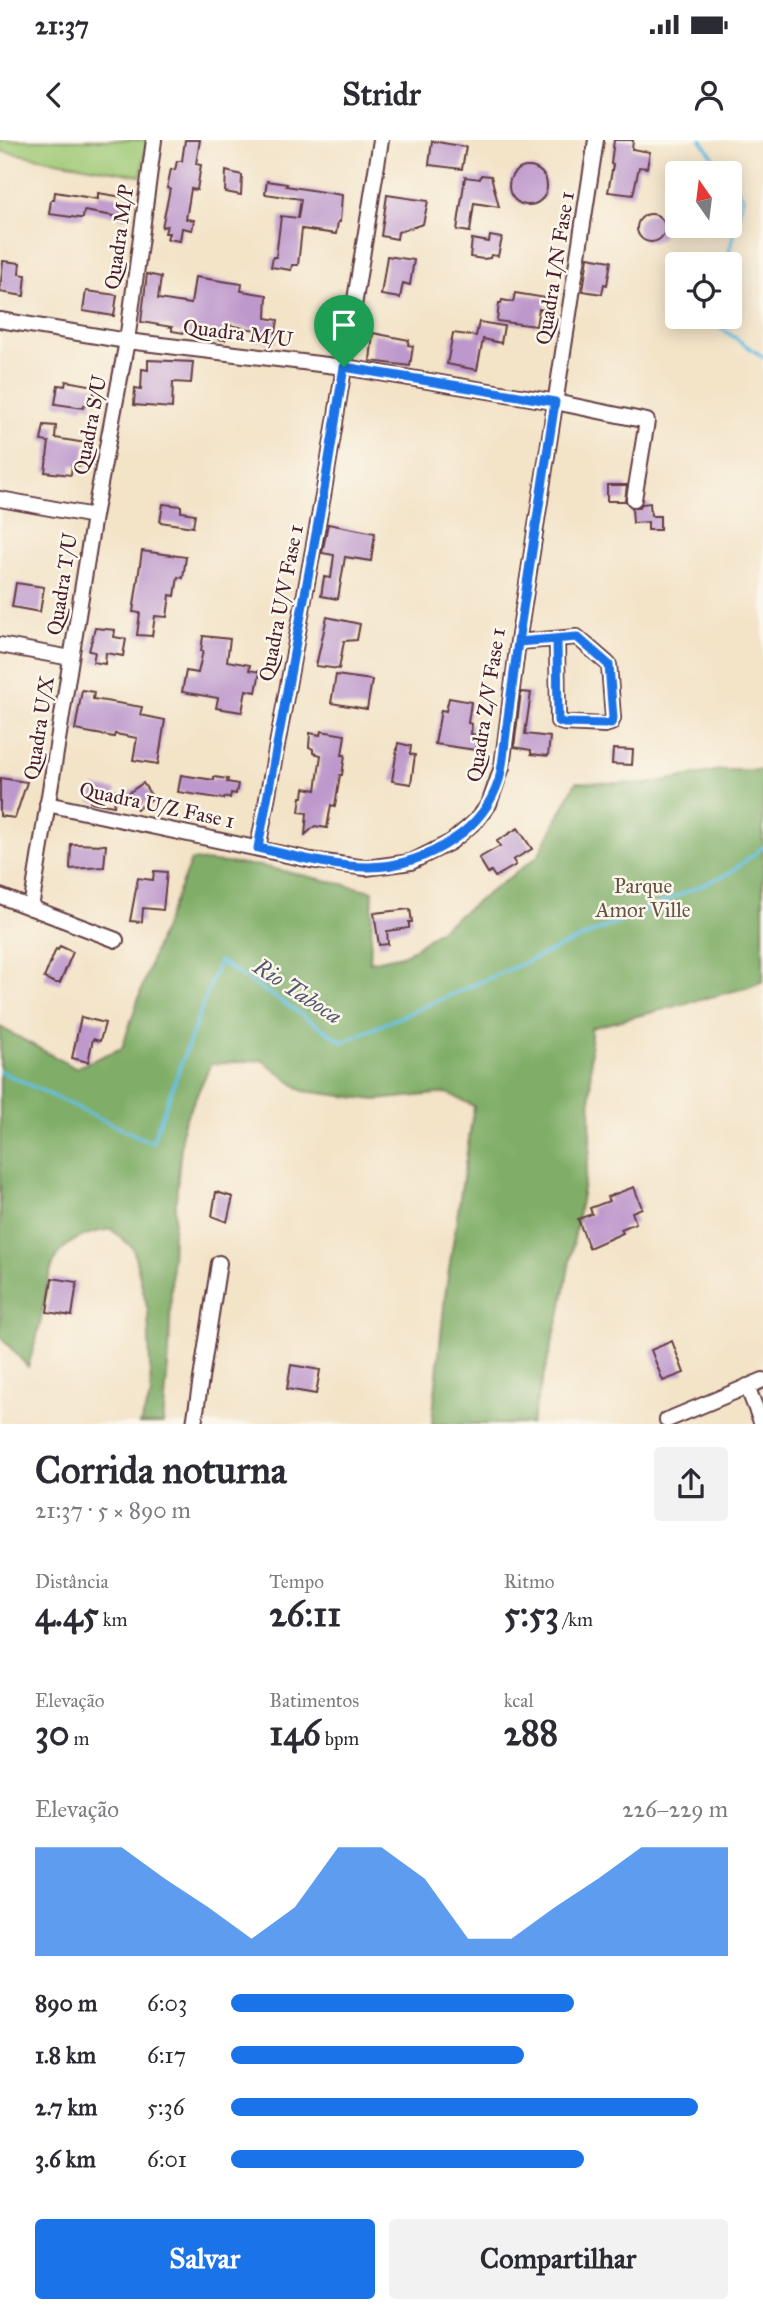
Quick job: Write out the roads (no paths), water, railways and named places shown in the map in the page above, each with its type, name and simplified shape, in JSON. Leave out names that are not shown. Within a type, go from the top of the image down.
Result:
[{"type":"street","name":"Quadra M/P","points":[[127,341],[155,140]]},
{"type":"street","name":"Quadra U/V Fase 1","points":[[258,848],[323,496],[381,140]]},
{"type":"street","name":"Quadra I/N Fase 1","points":[[555,402],[596,140]]},
{"type":"street","name":"Quadra M/U","points":[[0,320],[127,341],[344,367],[555,402],[647,421],[634,499]]},
{"type":"street","name":"Quadra S/U","points":[[94,516],[127,341]]},
{"type":"street","name":"Quadra Z/V Fase 1","points":[[258,848],[311,860],[366,868],[411,862],[441,848],[465,832],[489,804],[499,782],[555,402]]},
{"type":"street","points":[[0,499],[94,516]]},
{"type":"street","name":"Quadra T/U","points":[[71,658],[94,516]]},
{"type":"street","points":[[518,642],[577,637],[609,665],[613,718],[611,723],[558,721],[557,639]]},
{"type":"street","points":[[0,645],[71,658]]},
{"type":"street","name":"Quadra U/X","points":[[32,908],[71,658]]},
{"type":"street","name":"Quadra U/Z Fase 1","points":[[47,804],[258,848]]},
{"type":"street","points":[[0,896],[116,940]]},
{"type":"street","points":[[194,1424],[219,1263]]},
{"type":"street","points":[[667,1420],[763,1380]]},
{"type":"street","points":[[747,1386],[762,1424]]},
{"type":"waterway","points":[[701,140],[716,161]]},
{"type":"waterway","points":[[742,196],[742,201]]},
{"type":"waterway","points":[[729,252],[733,238]]},
{"type":"waterway","points":[[722,329],[763,357]]},
{"type":"waterway","name":"Rio Taboca","points":[[0,1071],[152,1143],[219,961],[343,1042],[730,873],[763,847]]},
{"type":"park label","name":"Parque Amor Ville","points":[[643,898]]}]
